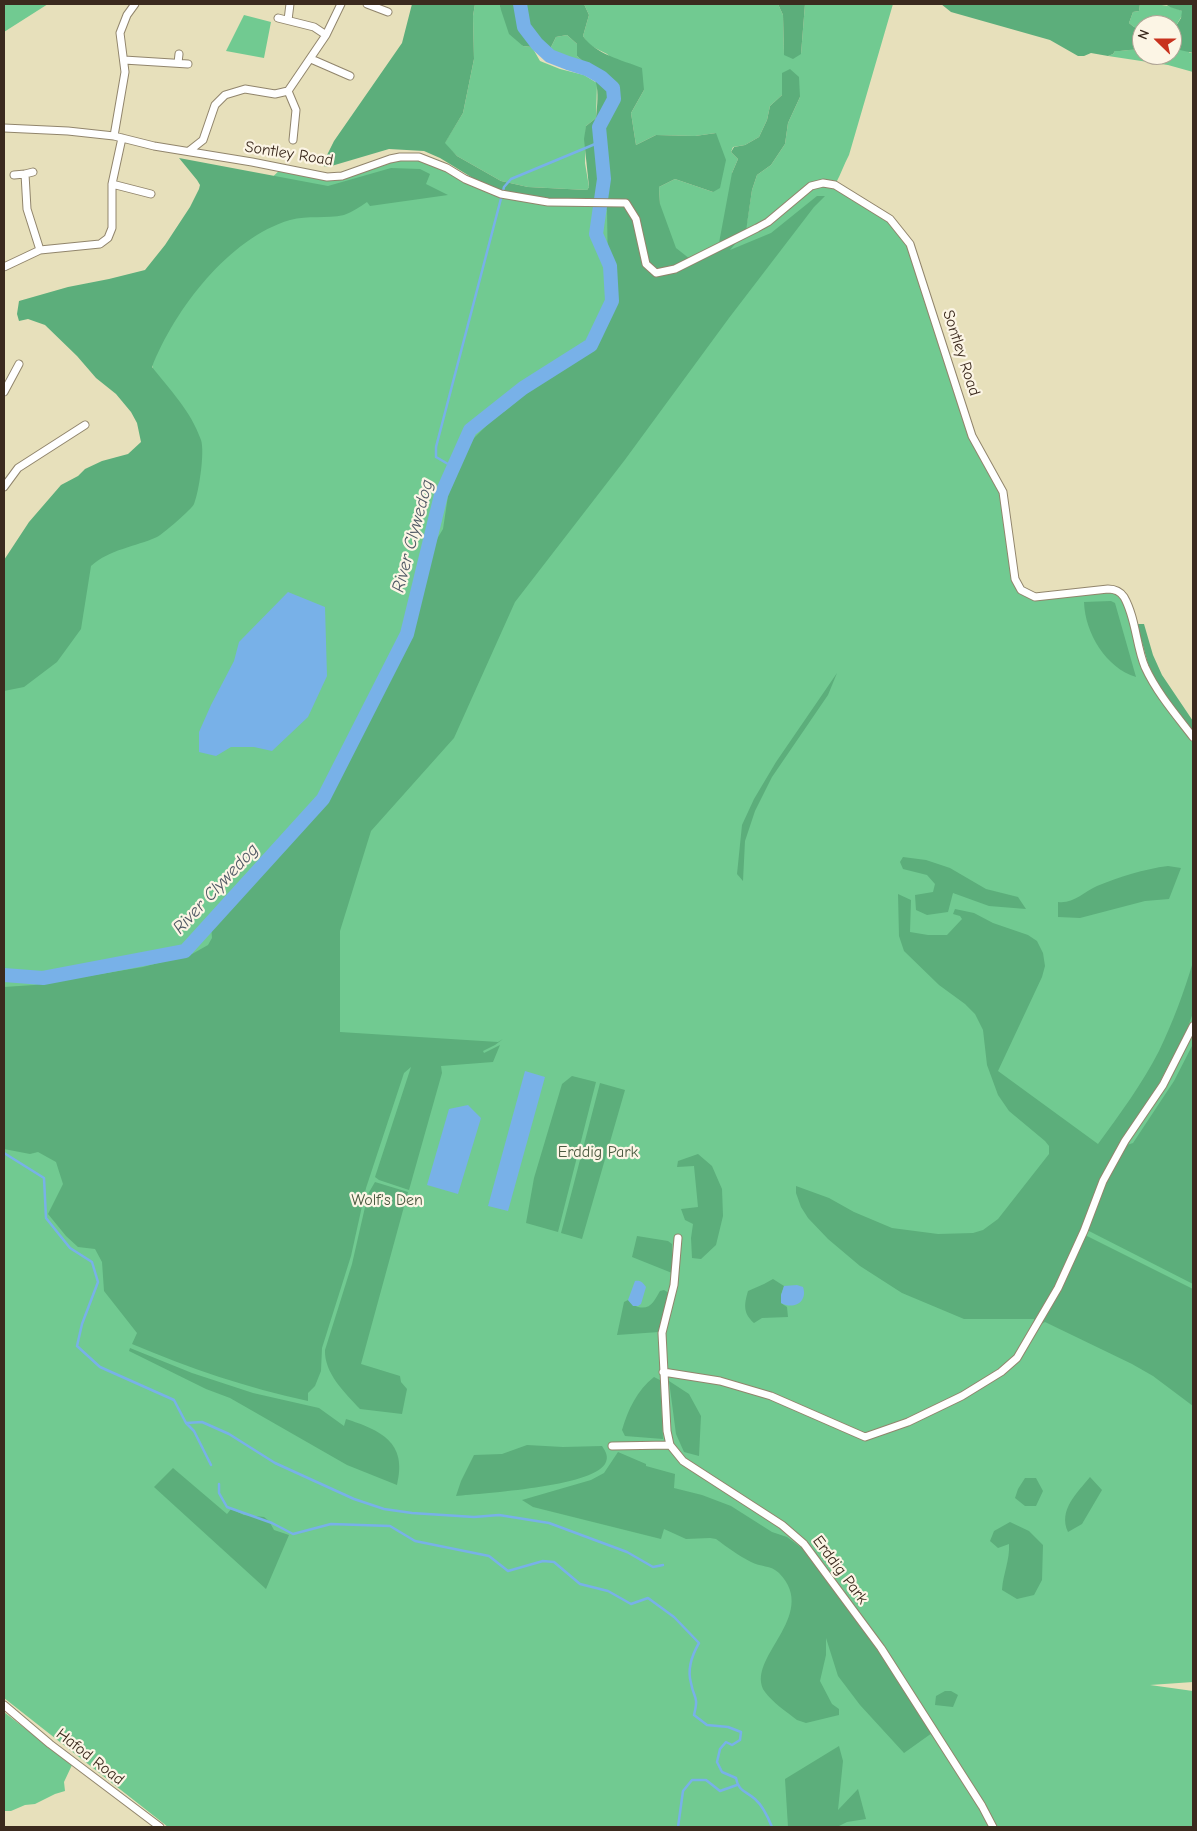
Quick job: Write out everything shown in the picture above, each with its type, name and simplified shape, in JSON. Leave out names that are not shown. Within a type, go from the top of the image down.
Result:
[{"type":"street","points":[[114,136],[125,72],[120,33],[127,15],[136,4]]},
{"type":"street","points":[[288,20],[290,4]]},
{"type":"street","points":[[189,152],[203,140],[215,105],[225,95],[245,89],[275,94],[288,91],[326,35],[342,4]]},
{"type":"street","points":[[367,4],[388,12]]},
{"type":"street","points":[[278,18],[314,27],[326,35]]},
{"type":"street","points":[[178,63],[179,54]]},
{"type":"street","points":[[311,59],[350,76]]},
{"type":"street","points":[[124,60],[188,64]]},
{"type":"street","points":[[288,91],[296,110],[293,140]]},
{"type":"street","name":"Sontley Road","points":[[4,128],[68,131],[114,136],[189,152],[327,177],[342,176],[400,157],[418,157],[447,168],[465,179],[503,195],[548,202],[626,203],[636,219],[646,264],[656,273],[675,269],[768,222],[811,186],[823,183],[835,185],[890,219],[910,244],[972,436],[1003,492],[1015,579],[1021,590],[1035,597],[1108,589],[1114,589],[1122,593],[1128,605],[1144,666],[1156,689],[1193,737]]},
{"type":"street","points":[[4,267],[40,250],[100,244],[108,238],[112,228],[112,184],[122,138]]},
{"type":"street","points":[[14,175],[33,172]]},
{"type":"street","points":[[24,174],[27,209],[40,250]]},
{"type":"street","points":[[112,184],[151,194]]},
{"type":"street","points":[[4,392],[19,364]]},
{"type":"street","points":[[4,487],[18,468],[85,425]]},
{"type":"street","points":[[663,1372],[720,1381],[771,1396],[865,1437],[908,1422],[962,1396],[1001,1372],[1017,1358],[1058,1288],[1084,1232],[1103,1181],[1125,1141],[1163,1085],[1193,1026]]},
{"type":"street","points":[[612,1446],[670,1445],[667,1431],[662,1333],[674,1285],[678,1238]]},
{"type":"street","name":"Erddig Park","points":[[670,1445],[683,1461],[782,1525],[804,1544],[881,1648],[982,1806],[993,1827]]},
{"type":"street","name":"Hafod Road","points":[[4,1705],[50,1744],[160,1827]]},
{"type":"green space","points":[[4,4],[48,4],[4,32]]},
{"type":"green space","points":[[412,4],[475,4],[473,16],[474,59],[463,113],[445,143],[457,156],[501,181],[528,187],[587,190],[589,187],[584,139],[586,126],[596,118],[598,99],[594,77],[585,63],[577,56],[577,44],[567,35],[556,37],[550,49],[523,46],[509,34],[500,7],[500,4],[584,4],[589,15],[583,36],[588,42],[610,56],[642,68],[644,90],[631,113],[636,145],[656,135],[695,136],[716,133],[726,160],[720,188],[713,192],[675,179],[659,187],[660,204],[676,248],[690,259],[706,254],[719,243],[732,173],[738,159],[731,152],[734,147],[745,145],[759,137],[767,120],[770,106],[782,95],[782,73],[790,69],[799,77],[800,97],[788,123],[785,144],[771,165],[757,175],[752,190],[746,231],[730,250],[771,233],[817,196],[825,196],[814,207],[729,318],[624,461],[515,602],[454,738],[371,831],[340,931],[340,1032],[498,1042],[503,1039],[495,1045],[483,1051],[484,1053],[500,1045],[493,1062],[441,1066],[442,1073],[409,1190],[375,1177],[411,1067],[404,1073],[366,1188],[351,1256],[322,1348],[321,1371],[315,1386],[308,1393],[308,1401],[218,1377],[132,1344],[137,1333],[104,1291],[102,1262],[95,1249],[78,1247],[48,1214],[63,1184],[56,1162],[38,1152],[30,1154],[4,1149],[4,987],[34,985],[143,967],[192,954],[208,945],[212,938],[211,925],[216,914],[244,877],[259,861],[292,833],[329,786],[347,755],[364,719],[396,667],[403,650],[417,593],[437,539],[443,529],[451,476],[458,454],[497,415],[517,401],[514,396],[555,367],[608,321],[613,312],[616,299],[615,287],[608,273],[607,210],[596,199],[551,200],[508,193],[476,180],[440,158],[424,151],[389,149],[328,167],[319,165],[402,43]]},
{"type":"green space","points":[[475,4],[500,4],[523,46],[532,47],[540,61],[560,69],[584,75],[597,83],[596,118],[586,126],[585,163],[589,187],[587,190],[528,187],[501,181],[457,156],[444,144],[463,113],[474,59],[473,16]]},
{"type":"green space","name":"Erddig Park","points":[[584,4],[778,4],[783,15],[784,54],[801,54],[805,4],[893,4],[849,155],[836,183],[811,186],[835,185],[890,219],[910,244],[972,436],[1003,492],[1015,579],[1021,590],[1035,597],[1108,589],[1121,593],[1145,666],[1193,737],[1193,1682],[1150,1685],[1193,1691],[1193,1827],[168,1827],[4,1698],[4,627],[168,468],[142,300],[282,168],[327,177],[390,159],[419,157],[501,194],[660,205],[659,187],[675,179],[713,192],[716,133],[695,136],[656,135],[636,145],[631,113],[644,90],[607,54],[589,45],[583,36],[589,15]],"holes":[[[782,73],[800,97],[788,123],[785,144],[771,165],[757,175],[752,190],[747,222],[732,173],[738,159],[731,152],[733,147],[745,145],[759,137],[767,120],[770,106],[782,95]]]},
{"type":"green space","points":[[778,4],[805,4],[801,54],[793,59],[784,55],[783,15]]},
{"type":"green space","points":[[941,4],[1140,4],[1139,11],[1133,12],[1129,23],[1132,25],[1132,50],[1115,51],[1108,56],[1091,53],[1078,56],[1050,40],[951,12]]},
{"type":"green space","points":[[1140,4],[1156,4],[1177,9],[1182,11],[1183,14],[1182,16],[1132,15],[1132,25],[1129,23],[1133,12],[1139,11]]},
{"type":"green space","points":[[1165,4],[1193,4],[1193,53],[1182,50],[1182,11]]},
{"type":"green space","points":[[244,15],[271,22],[264,58],[226,51]]},
{"type":"green space","points":[[567,35],[577,44],[577,56],[588,65],[579,64],[550,49],[556,37]]},
{"type":"green space","points":[[1182,47],[1193,53],[1193,72],[1168,65],[1182,65]]},
{"type":"green space","points":[[1132,50],[1132,60],[1108,56],[1115,51]]},
{"type":"green space","points":[[179,158],[328,186],[391,168],[420,169],[430,174],[426,184],[448,195],[370,206],[367,202],[344,215],[290,220],[268,229],[246,242],[207,278],[175,322],[152,367],[186,410],[201,440],[201,472],[194,504],[157,537],[114,552],[91,566],[81,629],[57,662],[24,687],[4,691],[4,560],[29,522],[61,485],[78,476],[85,469],[102,461],[128,454],[141,442],[137,423],[131,412],[116,394],[96,378],[77,356],[45,325],[28,319],[19,321],[17,314],[19,301],[68,287],[145,270],[165,245],[190,207],[199,189],[200,185],[197,180]]},
{"type":"green space","points":[[1111,601],[1115,603],[1136,677],[1115,666],[1099,648],[1088,626],[1084,602]]},
{"type":"green space","points":[[1137,624],[1144,624],[1153,655],[1162,675],[1193,721],[1193,731],[1159,687],[1148,664]]},
{"type":"green space","points":[[837,673],[828,695],[772,777],[755,811],[745,841],[743,881],[737,874],[742,825],[754,799],[776,762]]},
{"type":"green space","points":[[903,857],[926,860],[950,868],[986,889],[1018,897],[1026,909],[989,906],[953,893],[948,912],[927,915],[916,910],[915,895],[933,892],[935,884],[927,875],[903,869],[900,862]]},
{"type":"green space","points":[[1168,866],[1181,868],[1169,899],[1145,901],[1080,918],[1058,917],[1058,902],[1069,901],[1097,886],[1123,877]]},
{"type":"green space","points":[[898,894],[911,900],[910,932],[928,935],[947,935],[962,919],[960,916],[953,914],[955,909],[974,913],[993,923],[1028,935],[1037,941],[1043,953],[1045,966],[1042,977],[998,1071],[1098,1144],[1138,1087],[1159,1051],[1178,1007],[1193,962],[1193,1013],[1186,1032],[1149,1102],[1105,1169],[1070,1261],[1035,1322],[1034,1319],[964,1319],[902,1293],[860,1266],[828,1239],[808,1218],[801,1207],[796,1193],[796,1186],[829,1198],[854,1212],[892,1228],[938,1234],[973,1233],[983,1230],[998,1219],[1049,1154],[1049,1146],[1045,1141],[1009,1111],[998,1095],[987,1065],[983,1030],[975,1014],[965,1004],[939,985],[904,951],[899,936]]},
{"type":"green space","points":[[1193,1044],[1193,1284],[1087,1230],[1101,1186],[1124,1146],[1133,1143],[1174,1081]]},
{"type":"green space","points":[[572,1076],[596,1082],[558,1232],[526,1223],[534,1178],[562,1084]]},
{"type":"green space","points":[[600,1083],[625,1090],[582,1239],[561,1233]]},
{"type":"green space","points":[[698,1154],[712,1166],[722,1189],[723,1216],[716,1245],[701,1259],[692,1258],[691,1238],[693,1224],[685,1220],[681,1209],[698,1207],[694,1166],[677,1167],[678,1161]]},
{"type":"green space","name":"Wolf's Den","points":[[375,1182],[408,1192],[361,1364],[400,1376],[401,1382],[407,1389],[402,1414],[360,1409],[336,1382],[328,1367],[325,1350],[352,1264],[368,1194]]},
{"type":"green space","points":[[1085,1235],[1193,1289],[1193,1406],[1153,1376],[1132,1364],[1045,1322],[1041,1324],[1038,1330],[1036,1329]]},
{"type":"green space","points":[[637,1236],[668,1241],[672,1244],[672,1273],[632,1257]]},
{"type":"green space","points":[[773,1279],[784,1286],[781,1303],[787,1307],[788,1317],[762,1318],[754,1323],[748,1316],[745,1308],[748,1291]]},
{"type":"green space","points":[[664,1290],[669,1293],[659,1332],[617,1335],[624,1302],[628,1300],[636,1306],[646,1307],[652,1304],[660,1291]]},
{"type":"green space","points":[[130,1348],[192,1373],[253,1393],[319,1408],[344,1426],[346,1419],[380,1433],[395,1448],[399,1470],[397,1485],[347,1465],[230,1398],[206,1389],[129,1351]]},
{"type":"green space","points":[[654,1377],[660,1380],[663,1439],[625,1436],[622,1430],[630,1408],[638,1394]]},
{"type":"green space","points":[[669,1381],[689,1394],[701,1416],[699,1456],[684,1452],[676,1434]]},
{"type":"green space","points":[[527,1445],[563,1447],[602,1446],[606,1452],[607,1459],[605,1464],[596,1472],[580,1478],[536,1488],[456,1496],[474,1455],[502,1454]]},
{"type":"green space","points":[[618,1452],[646,1464],[646,1466],[675,1474],[674,1488],[702,1495],[731,1506],[772,1532],[787,1537],[807,1552],[920,1711],[932,1733],[904,1753],[860,1705],[838,1676],[826,1638],[826,1655],[820,1681],[832,1704],[839,1709],[839,1715],[806,1723],[797,1720],[768,1696],[761,1679],[764,1666],[787,1621],[791,1605],[790,1589],[776,1570],[751,1562],[716,1539],[686,1539],[664,1529],[661,1539],[533,1507],[522,1500],[591,1480],[604,1473]]},
{"type":"green space","points":[[173,1468],[227,1514],[231,1509],[244,1515],[264,1517],[269,1521],[274,1530],[289,1535],[266,1589],[154,1487]]},
{"type":"green space","points":[[1090,1477],[1102,1490],[1082,1524],[1068,1532],[1065,1516],[1067,1509],[1070,1502]]},
{"type":"green space","points":[[1025,1478],[1036,1478],[1043,1491],[1036,1506],[1025,1506],[1015,1498]]},
{"type":"green space","points":[[1010,1522],[1029,1531],[1043,1545],[1042,1580],[1034,1595],[1017,1599],[1002,1590],[1009,1544],[998,1548],[990,1541],[994,1531]]},
{"type":"green space","points":[[945,1691],[951,1691],[958,1695],[953,1707],[935,1705],[936,1696]]},
{"type":"green space","points":[[4,1712],[72,1765],[64,1782],[65,1791],[35,1804],[25,1805],[11,1811],[4,1811]]},
{"type":"green space","points":[[839,1746],[843,1761],[838,1810],[858,1789],[866,1819],[847,1822],[837,1827],[788,1827],[785,1779]]},
{"type":"water","points":[[288,592],[325,607],[327,676],[308,717],[272,751],[254,747],[231,747],[216,756],[199,752],[199,732],[234,661],[239,642]]},
{"type":"water","points":[[525,1071],[545,1077],[508,1211],[488,1206]]},
{"type":"water","points":[[468,1105],[481,1118],[458,1194],[427,1185],[449,1109]]},
{"type":"water","points":[[635,1281],[640,1281],[646,1287],[641,1304],[638,1306],[633,1306],[628,1300]]},
{"type":"water","points":[[797,1285],[803,1287],[804,1297],[802,1300],[791,1306],[781,1303],[784,1286]]},
{"type":"waterway","name":"River Clywedog","points":[[4,975],[43,978],[185,951],[323,799],[407,634],[441,495],[470,430],[523,388],[591,345],[612,301],[610,266],[596,234],[604,179],[599,127],[614,99],[613,88],[601,77],[587,69],[550,56],[537,44],[524,27],[520,4]]},
{"type":"waterway","points":[[453,467],[436,457],[436,447],[504,187],[511,179],[600,142]]},
{"type":"waterway","points":[[4,1153],[44,1178],[46,1218],[70,1248],[92,1262],[98,1282],[82,1324],[77,1346],[100,1367],[174,1400],[186,1423],[194,1431],[211,1465]]},
{"type":"waterway","points":[[186,1423],[202,1422],[229,1434],[275,1463],[354,1499],[384,1509],[412,1513],[474,1517],[499,1515],[549,1523],[627,1552],[653,1567],[663,1565]]},
{"type":"waterway","points":[[219,1484],[219,1493],[227,1507],[272,1523],[293,1534],[331,1524],[390,1526],[415,1541],[489,1556],[508,1571],[543,1561],[554,1562],[580,1584],[608,1591],[631,1604],[648,1598],[674,1617],[699,1643],[692,1657],[690,1667],[690,1678],[696,1701],[694,1715],[707,1725],[728,1727],[741,1732],[740,1740],[732,1745],[726,1742],[720,1749],[717,1762],[722,1772],[736,1778],[739,1786],[758,1802],[772,1827]]},
{"type":"waterway","points":[[678,1827],[683,1791],[692,1780],[706,1780],[720,1791],[737,1785]]}]
